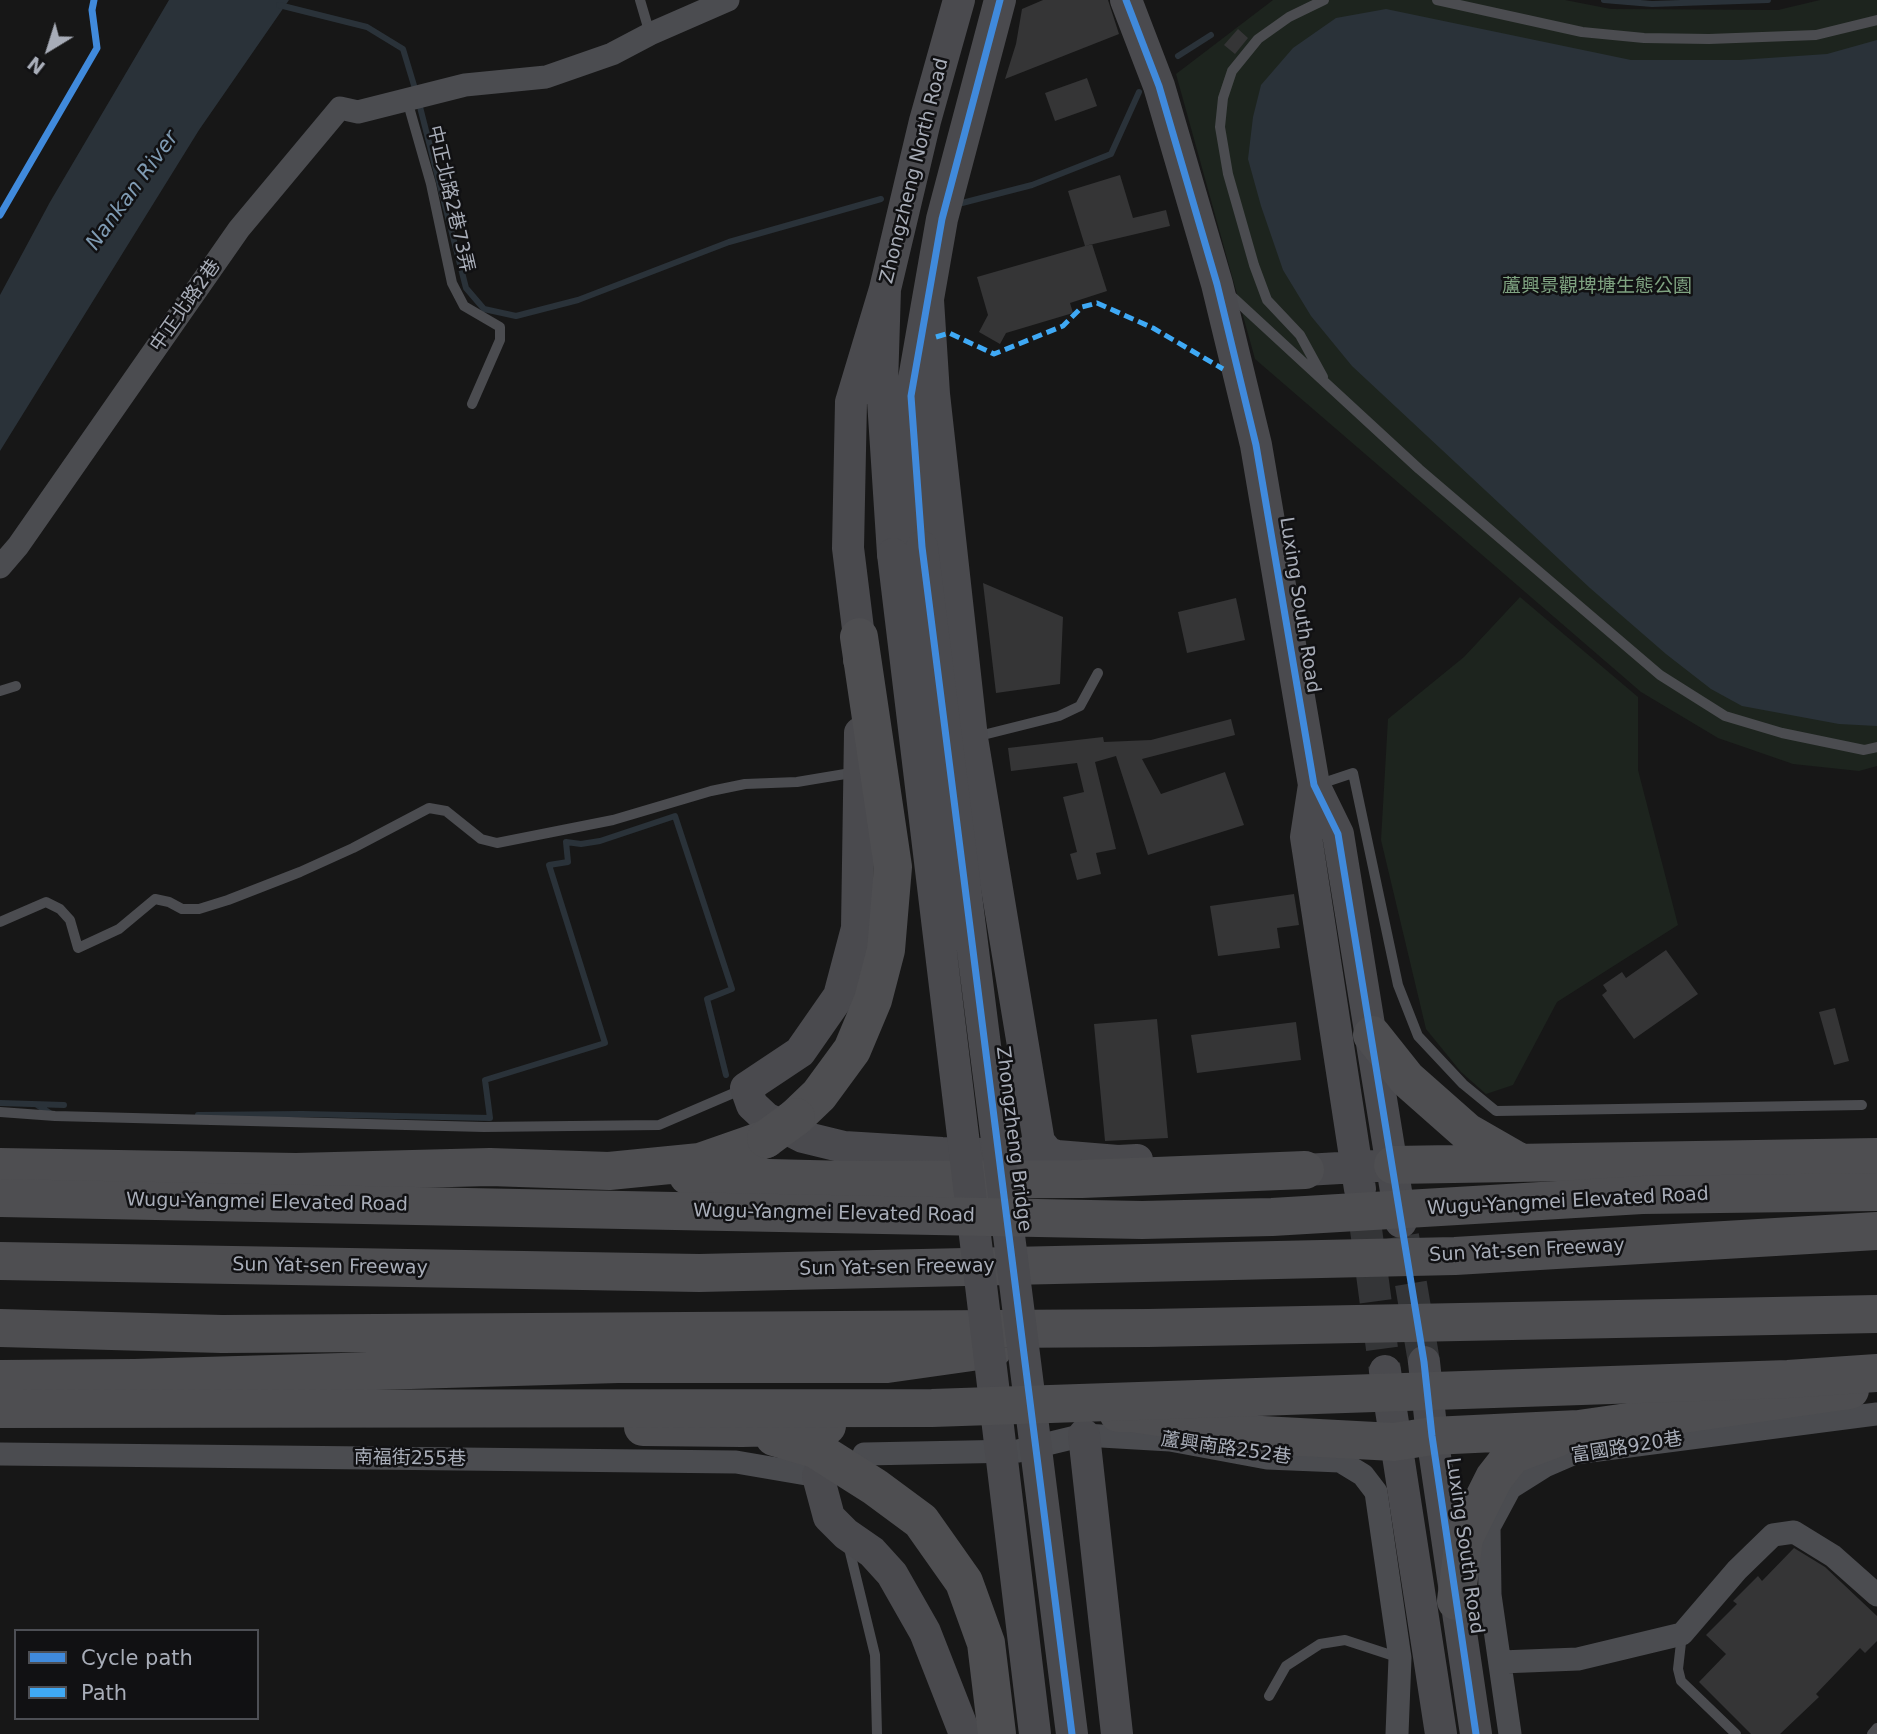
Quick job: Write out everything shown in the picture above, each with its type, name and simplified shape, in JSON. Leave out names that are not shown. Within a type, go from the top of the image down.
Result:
[{"type":"highway","points":[[609,1171],[700,1162],[781,1128],[819,1095],[852,1051],[873,1000],[886,950],[893,867],[859,637]]},
{"type":"highway","points":[[1371,1035],[1407,1079],[1467,1132],[1522,1164]]},
{"type":"highway","points":[[1375,1167],[1877,1157]]},
{"type":"highway","points":[[0,1167],[296,1172],[489,1167],[723,1178],[864,1180],[1143,1178],[1305,1170]]},
{"type":"highway","name":"Wugu-Yangmei Elevated Road","points":[[0,1198],[1142,1220],[1299,1216],[1642,1195],[1877,1192]]},
{"type":"highway","name":"Sun Yat-sen Freeway","points":[[0,1261],[699,1273],[1455,1256],[1877,1231]]},
{"type":"highway","points":[[0,1328],[222,1334],[1148,1328],[1877,1314]]},
{"type":"highway","points":[[0,1378],[134,1378],[618,1364],[887,1364],[1148,1328]]},
{"type":"highway","points":[[0,1409],[932,1408],[1760,1380],[1877,1373]]},
{"type":"highway","points":[[0,1424],[742,1428],[1131,1413],[1178,1420],[1224,1433],[1394,1442],[1432,1436],[1579,1429],[1877,1388]]},
{"type":"highway","points":[[742,1428],[815,1448],[875,1487],[920,1521],[964,1582],[986,1643],[998,1734]]},
{"type":"highway","points":[[1456,1601],[1464,1538],[1494,1478],[1512,1455],[1579,1429]]},
{"type":"street","name":"中正北路2巷","points":[[0,567],[26,535],[239,229],[340,108],[358,112],[464,85],[546,77],[612,54],[728,0]]},
{"type":"street","name":"Zhongzheng North Road","points":[[907,551],[882,386],[885,289],[925,121],[960,0]]},
{"type":"street","name":"Zhongzheng North Road","points":[[907,551],[911,396],[942,219],[1000,0]]},
{"type":"street","name":"Luxing South Road","points":[[1126,0],[1159,86],[1217,284],[1256,445],[1314,785],[1338,834],[1371,1035],[1375,1167],[1364,1222]]},
{"type":"street","points":[[885,289],[851,402],[848,548],[859,637],[857,928],[839,996],[800,1052],[746,1088],[752,1105],[766,1118],[803,1137],[844,1146],[1021,1155],[1032,1150],[1039,1142]]},
{"type":"street","points":[[928,300],[934,394],[972,738],[1039,1142],[1048,1153],[1057,1156],[1118,1161],[1176,1158],[1305,1170],[1375,1167]]},
{"type":"street","points":[[907,551],[1035,1734]]},
{"type":"street","name":"Zhongzheng Bridge","points":[[907,551],[1072,1734]]},
{"type":"street","name":"Luxing South Road","points":[[1314,785],[1306,837],[1375,1167],[1401,1222]]},
{"type":"street","name":"Luxing South Road","points":[[1424,1362],[1432,1436],[1476,1734]]},
{"type":"street","points":[[1384,1371],[1441,1734]]},
{"type":"street","name":"富國路920巷","points":[[1510,1734],[1490,1595],[1489,1527],[1510,1488],[1545,1466],[1575,1453],[1877,1414]]},
{"type":"street","points":[[1084,1436],[1118,1734]]},
{"type":"street","name":"蘆興南路252巷","points":[[864,1454],[1018,1451],[1084,1436],[1171,1440],[1267,1458],[1340,1461],[1363,1475],[1376,1492],[1400,1658],[1397,1734]]},
{"type":"street","name":"南福街255巷","points":[[0,1454],[736,1462],[818,1476]]},
{"type":"street","points":[[818,1476],[829,1517],[846,1534],[872,1552],[892,1574],[925,1632],[965,1734]]},
{"type":"street","points":[[1501,1662],[1578,1659],[1682,1634],[1737,1570],[1773,1535],[1794,1532],[1833,1556],[1877,1595]]},
{"type":"lane","points":[[640,0],[650,34]]},
{"type":"lane","points":[[1324,0],[1289,17],[1258,39],[1232,71],[1223,99],[1220,127],[1228,174],[1267,300],[1300,335],[1328,385]]},
{"type":"lane","points":[[1437,0],[1582,32],[1644,38],[1709,39],[1816,35],[1877,20]]},
{"type":"lane","name":"中正北路2巷73弄","points":[[416,98],[452,283],[464,306],[500,327],[500,340],[472,404]]},
{"type":"lane","points":[[1217,284],[1419,469],[1660,675],[1725,716],[1782,733],[1850,748],[1864,750],[1877,747]]},
{"type":"lane","points":[[972,738],[1059,716],[1080,706],[1098,673]]},
{"type":"lane","points":[[0,691],[16,686]]},
{"type":"lane","points":[[0,922],[46,902],[60,909],[70,920],[79,948],[119,929],[155,899],[183,909],[199,909],[228,900],[343,853],[429,808],[446,811],[481,839],[497,843],[613,820],[734,786],[797,782],[860,772]]},
{"type":"lane","points":[[1314,785],[1353,773],[1398,985],[1418,1036],[1463,1084],[1496,1111],[1862,1105]]},
{"type":"lane","points":[[0,1112],[55,1116],[484,1127],[659,1125],[746,1088]]},
{"type":"lane","points":[[846,1534],[875,1655],[877,1734]]},
{"type":"lane","points":[[1682,1634],[1678,1669],[1681,1681],[1735,1734]]},
{"type":"lane","points":[[1269,1696],[1286,1666],[1320,1644],[1345,1640],[1400,1658]]},
{"type":"lane","points":[[1872,1734],[1877,1728]]},
{"type":"green space","name":"蘆興景觀埤塘生態公園","points":[[1273,0],[1565,0],[1611,9],[1778,10],[1820,0],[1877,0],[1877,766],[1859,771],[1793,764],[1718,738],[1641,692],[1255,359],[1176,74]]},
{"type":"green space","points":[[1520,597],[1638,697],[1638,770],[1678,925],[1557,1002],[1513,1085],[1486,1094],[1461,1072],[1426,1029],[1381,840],[1388,719],[1464,657]]},
{"type":"water","name":"Nankan River","points":[[169,0],[289,0],[199,130],[0,451],[0,295],[50,202]]},
{"type":"water","name":"蘆興景觀埤塘生態公園","points":[[1386,9],[1631,60],[1739,60],[1827,54],[1877,40],[1877,726],[1839,724],[1742,706],[1711,689],[1590,588],[1352,366],[1311,316],[1283,270],[1261,206],[1248,159],[1253,117],[1261,85],[1293,48],[1336,18]]},
{"type":"building","points":[[1043,0],[1108,0],[1119,34],[1005,79],[1016,44],[1022,9]]},
{"type":"building","points":[[1238,29],[1248,38],[1235,54],[1224,45]]},
{"type":"building","points":[[1087,78],[1097,106],[1055,121],[1045,93]]},
{"type":"building","points":[[1120,175],[1133,218],[1166,210],[1170,226],[1085,246],[1068,191]]},
{"type":"building","points":[[1092,244],[1107,291],[1070,303],[1073,313],[1006,333],[1000,344],[979,332],[988,315],[977,277]]},
{"type":"building","points":[[983,583],[1063,617],[1060,684],[996,693]]},
{"type":"building","points":[[1236,598],[1245,640],[1187,653],[1178,612]]},
{"type":"building","points":[[1231,719],[1235,735],[1142,759],[1161,794],[1225,772],[1244,825],[1148,855],[1116,756],[1095,762],[1116,849],[1096,853],[1101,874],[1077,880],[1070,854],[1077,852],[1063,797],[1084,792],[1077,763],[1011,771],[1008,748],[1103,737],[1104,742],[1151,740]]},
{"type":"building","points":[[1294,894],[1299,925],[1277,928],[1280,948],[1218,956],[1210,906]]},
{"type":"building","points":[[1666,950],[1698,994],[1634,1039],[1602,995],[1607,991],[1603,985],[1622,972],[1626,978]]},
{"type":"building","points":[[1835,1008],[1849,1061],[1834,1065],[1819,1012]]},
{"type":"building","points":[[1157,1019],[1168,1138],[1105,1141],[1094,1024]]},
{"type":"building","points":[[1296,1022],[1301,1060],[1197,1073],[1191,1035]]},
{"type":"building","points":[[1794,1548],[1825,1567],[1877,1616],[1877,1641],[1865,1653],[1860,1648],[1816,1694],[1819,1697],[1780,1734],[1751,1734],[1699,1682],[1726,1654],[1706,1635],[1737,1604],[1733,1601],[1758,1576],[1762,1581]]},
{"type":"waterway","points":[[1604,0],[1652,4],[1768,0]]},
{"type":"waterway","points":[[279,5],[367,27],[403,49],[416,92]]},
{"type":"waterway","points":[[1178,56],[1211,35]]},
{"type":"waterway","points":[[962,203],[1032,185],[1111,154],[1139,92]]},
{"type":"waterway","points":[[419,103],[466,288],[484,309],[516,316],[578,300],[729,242],[881,199]]},
{"type":"waterway","points":[[198,1115],[490,1118],[485,1080],[605,1043],[549,865],[568,862],[566,842],[581,844],[600,841],[675,816],[732,989],[707,999],[726,1075]]},
{"type":"waterway","points":[[0,1103],[64,1105]]},
{"type":"waterway","points":[[37,1105],[50,1113]]},
{"type":"tunnel","points":[[1365,1222],[1385,1371]]},
{"type":"tunnel","points":[[1403,1236],[1424,1362]]},
{"type":"marked path","points":[[936,337],[949,333],[994,354],[1063,326],[1082,307],[1097,303],[1153,328],[1223,369]]},
{"type":"cycle path","points":[[0,215],[97,48],[92,10],[94,0]]},
{"type":"cycle path","points":[[1000,0],[942,219],[911,396],[922,547],[1072,1734]]},
{"type":"cycle path","points":[[1126,0],[1159,86],[1217,284],[1256,445],[1314,785],[1338,834],[1424,1362],[1432,1436],[1476,1734]]}]
